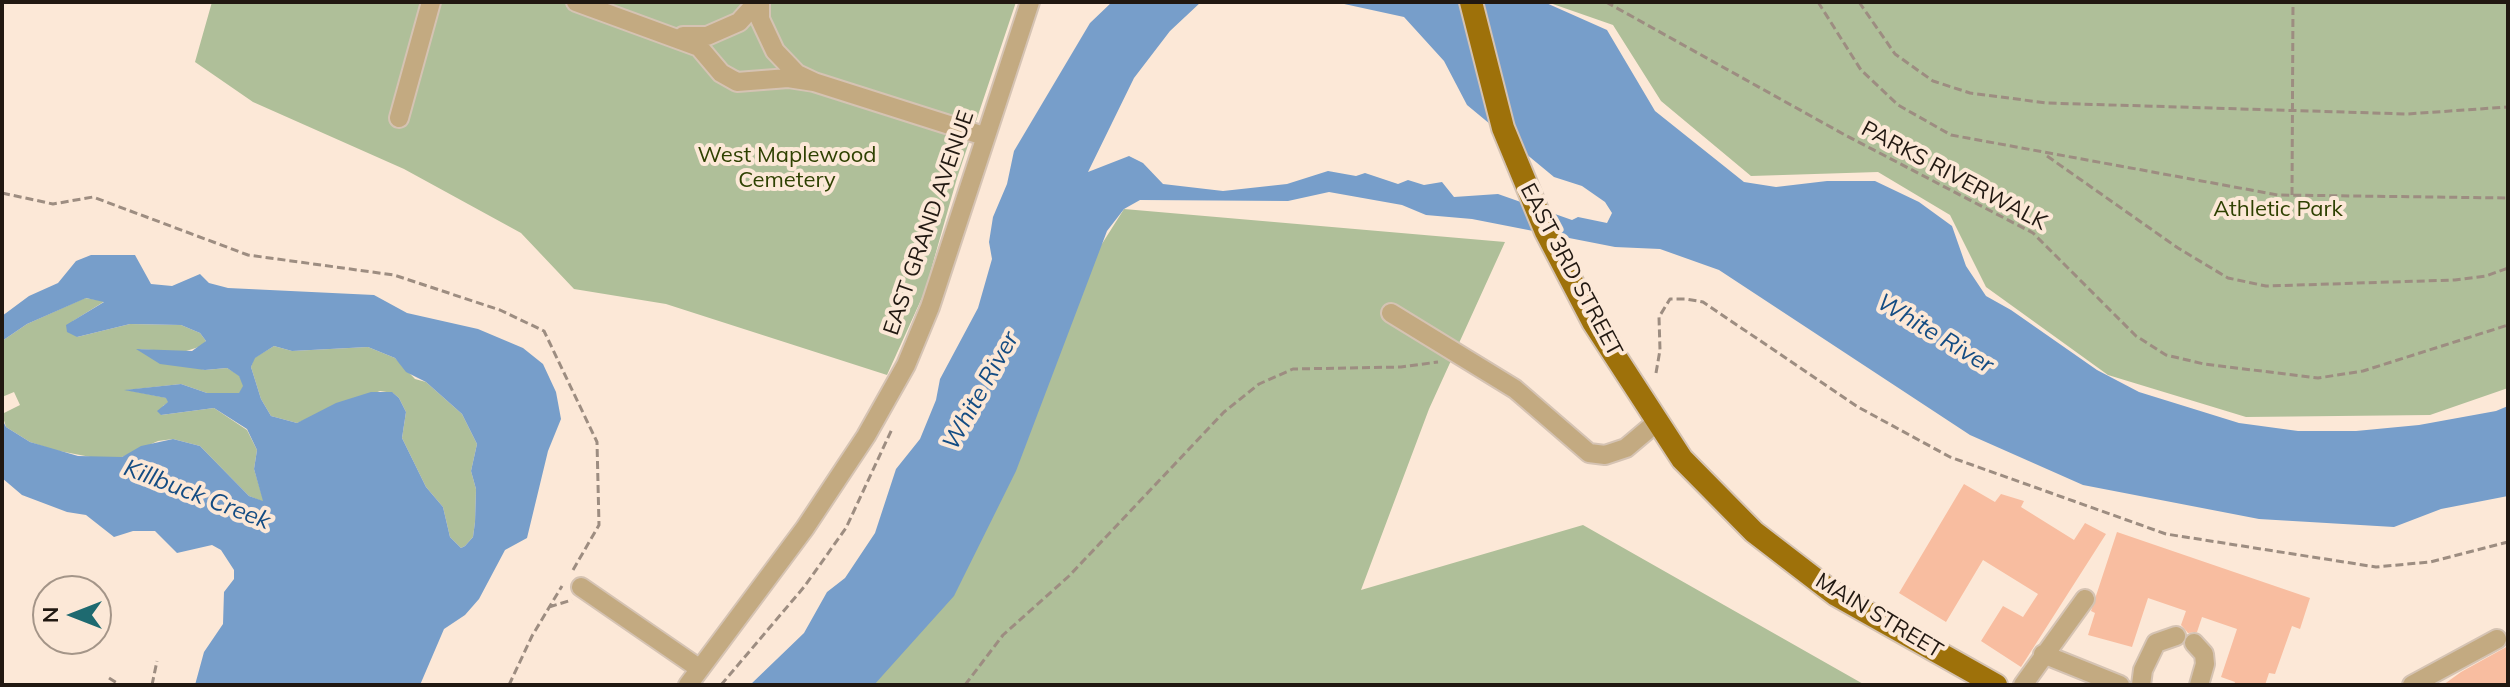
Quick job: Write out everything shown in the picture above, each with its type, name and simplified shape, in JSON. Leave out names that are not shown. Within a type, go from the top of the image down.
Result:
[{"type":"main road","name":"EAST 3RD STREET","points":[[1471,2],[1503,128],[1546,232],[1593,322],[1696,474]]},
{"type":"main road","name":"MAIN STREET","points":[[1696,474],[1754,532],[1836,595],[1996,685]]},
{"type":"street","points":[[399,118],[431,2]]},
{"type":"street","points":[[576,2],[699,47],[721,73],[737,82],[788,78],[814,82]]},
{"type":"street","points":[[678,37],[707,36],[739,22],[758,2]]},
{"type":"street","points":[[758,2],[760,19],[775,51],[797,74],[984,136]]},
{"type":"street","name":"EAST GRAND AVENUE","points":[[688,685],[805,528],[866,436],[906,365],[930,307],[1030,2]]},
{"type":"street","points":[[1391,313],[1515,389],[1589,453],[1605,455],[1626,448],[1658,421]]},
{"type":"street","points":[[581,587],[700,669]]},
{"type":"street","points":[[2023,685],[2085,599]]},
{"type":"street","points":[[2141,685],[2143,670],[2156,643],[2185,639],[2204,654],[2205,664],[2199,685]]},
{"type":"street","points":[[2412,685],[2497,639]]},
{"type":"street","points":[[2043,654],[2120,685]]},
{"type":"path","name":"PARKS RIVERWALK","points":[[1606,2],[1845,135],[2033,233],[2136,336],[2166,355],[2204,364],[2318,378],[2363,371],[2508,325]]},
{"type":"path","points":[[1818,2],[1861,70],[1898,105],[1951,135],[2044,154],[2292,195],[2508,198]]},
{"type":"path","points":[[1859,2],[1895,54],[1933,81],[1970,93],[2047,103],[2407,114],[2508,107]]},
{"type":"path","points":[[2292,195],[2293,2]]},
{"type":"path","points":[[2044,154],[2178,248],[2228,278],[2266,286],[2455,280],[2486,276],[2508,268]]},
{"type":"path","points":[[2,193],[53,204],[93,197],[248,255],[394,275],[500,310],[544,331],[597,442],[601,506],[599,525],[592,540],[532,636],[509,685]]},
{"type":"path","points":[[1656,373],[1660,350],[1659,317],[1670,299],[1703,302],[1858,407],[1950,457],[2166,534],[2376,567],[2430,562],[2508,542]]},
{"type":"path","points":[[965,685],[1003,635],[1069,576],[1224,412],[1259,384],[1293,369],[1401,367],[1440,362],[1456,353]]},
{"type":"path","points":[[152,685],[157,661]]},
{"type":"path","points":[[109,678],[120,685]]},
{"type":"green space","name":"West Maplewood Cemetery","points":[[212,2],[1016,2],[957,178],[925,291],[887,375],[666,304],[574,289],[521,233],[404,169],[253,102],[195,62]]},
{"type":"green space","name":"Athletic Park","points":[[1547,2],[2508,2],[2508,388],[2430,415],[2246,417],[2108,375],[1986,287],[1950,215],[1878,172],[1751,176],[1661,101],[1613,25]]},
{"type":"green space","points":[[1124,209],[1505,242],[1429,409],[1361,590],[1583,525],[1865,685],[823,685]]},
{"type":"green space","points":[[85,298],[105,301],[73,321],[77,337],[130,324],[181,325],[200,333],[206,341],[202,346],[183,352],[138,349],[205,370],[227,368],[239,375],[244,386],[239,394],[207,393],[181,384],[127,390],[167,398],[169,402],[163,406],[161,415],[214,408],[247,430],[257,450],[254,469],[264,502],[249,496],[200,446],[173,439],[158,441],[122,457],[101,459],[30,442],[6,427],[2,414],[20,405],[14,392],[2,397],[2,341],[27,324]]},
{"type":"green space","points":[[274,346],[292,351],[368,347],[395,358],[415,379],[426,382],[462,414],[477,444],[471,471],[476,489],[475,522],[473,537],[465,546],[461,548],[450,537],[443,507],[426,487],[402,438],[406,412],[399,398],[393,393],[380,391],[297,423],[271,416],[261,399],[251,367],[254,358]]},
{"type":"water","name":"White River","points":[[1112,2],[1201,2],[1170,31],[1134,78],[1088,172],[1129,156],[1143,163],[1163,184],[1223,191],[1287,184],[1328,171],[1356,176],[1365,173],[1398,184],[1408,180],[1424,185],[1442,182],[1454,197],[1498,194],[1572,220],[1578,217],[1607,223],[1612,213],[1605,202],[1582,186],[1554,177],[1467,105],[1444,61],[1404,17],[1335,2],[1544,2],[1607,30],[1655,111],[1744,182],[1776,187],[1827,181],[1875,181],[1919,202],[1952,226],[1966,266],[1986,296],[2097,370],[2139,392],[2239,423],[2298,431],[2356,431],[2419,425],[2508,406],[2508,496],[2441,509],[2394,527],[2259,519],[2083,485],[1970,435],[1719,270],[1660,249],[1615,247],[1472,219],[1426,215],[1402,205],[1329,192],[1288,201],[1140,200],[1124,209],[1107,231],[1016,471],[954,596],[874,685],[750,685],[804,633],[827,592],[845,578],[875,533],[896,469],[920,439],[936,400],[940,379],[978,308],[992,259],[989,242],[993,217],[1007,184],[1014,151],[1090,23]]},
{"type":"water","name":"Killbuck Creek","points":[[91,255],[135,255],[151,284],[172,286],[200,274],[209,283],[228,288],[374,295],[407,313],[478,329],[523,348],[543,364],[556,392],[561,419],[548,451],[527,538],[505,550],[479,599],[465,615],[444,629],[420,685],[195,685],[204,652],[223,624],[224,592],[234,579],[234,570],[221,550],[212,545],[177,553],[155,531],[133,531],[114,537],[86,515],[67,512],[22,495],[2,478],[2,419],[6,427],[30,442],[78,456],[122,457],[141,446],[173,439],[200,446],[249,496],[263,501],[254,469],[257,450],[247,429],[214,408],[161,415],[157,411],[168,402],[166,398],[124,390],[181,384],[207,393],[239,393],[243,386],[239,376],[227,368],[205,370],[160,364],[136,349],[192,351],[206,341],[200,333],[181,325],[130,324],[77,337],[67,332],[66,325],[104,302],[86,298],[27,324],[2,341],[2,316],[29,296],[58,283],[76,261]],"holes":[[[274,346],[292,351],[368,347],[395,358],[406,372],[426,382],[462,414],[477,444],[471,471],[476,489],[475,522],[473,537],[465,546],[461,548],[450,537],[443,507],[426,487],[402,438],[406,412],[392,392],[371,392],[336,403],[297,423],[271,416],[261,399],[251,367],[255,358]]]},
{"type":"building","points":[[1964,484],[1995,502],[2001,494],[2024,501],[2021,507],[2074,540],[2085,523],[2106,534],[2021,667],[1981,641],[2003,606],[2023,617],[2038,594],[1983,560],[1946,622],[1899,593]]},
{"type":"building","points":[[2117,532],[2310,598],[2300,629],[2292,626],[2275,674],[2269,673],[2265,685],[2234,685],[2235,682],[2221,677],[2237,629],[2202,617],[2197,632],[2188,633],[2181,625],[2186,611],[2148,598],[2132,647],[2088,635],[2095,613],[2091,611]]},
{"type":"building","points":[[2508,646],[2508,685],[2443,685],[2461,672]]}]
